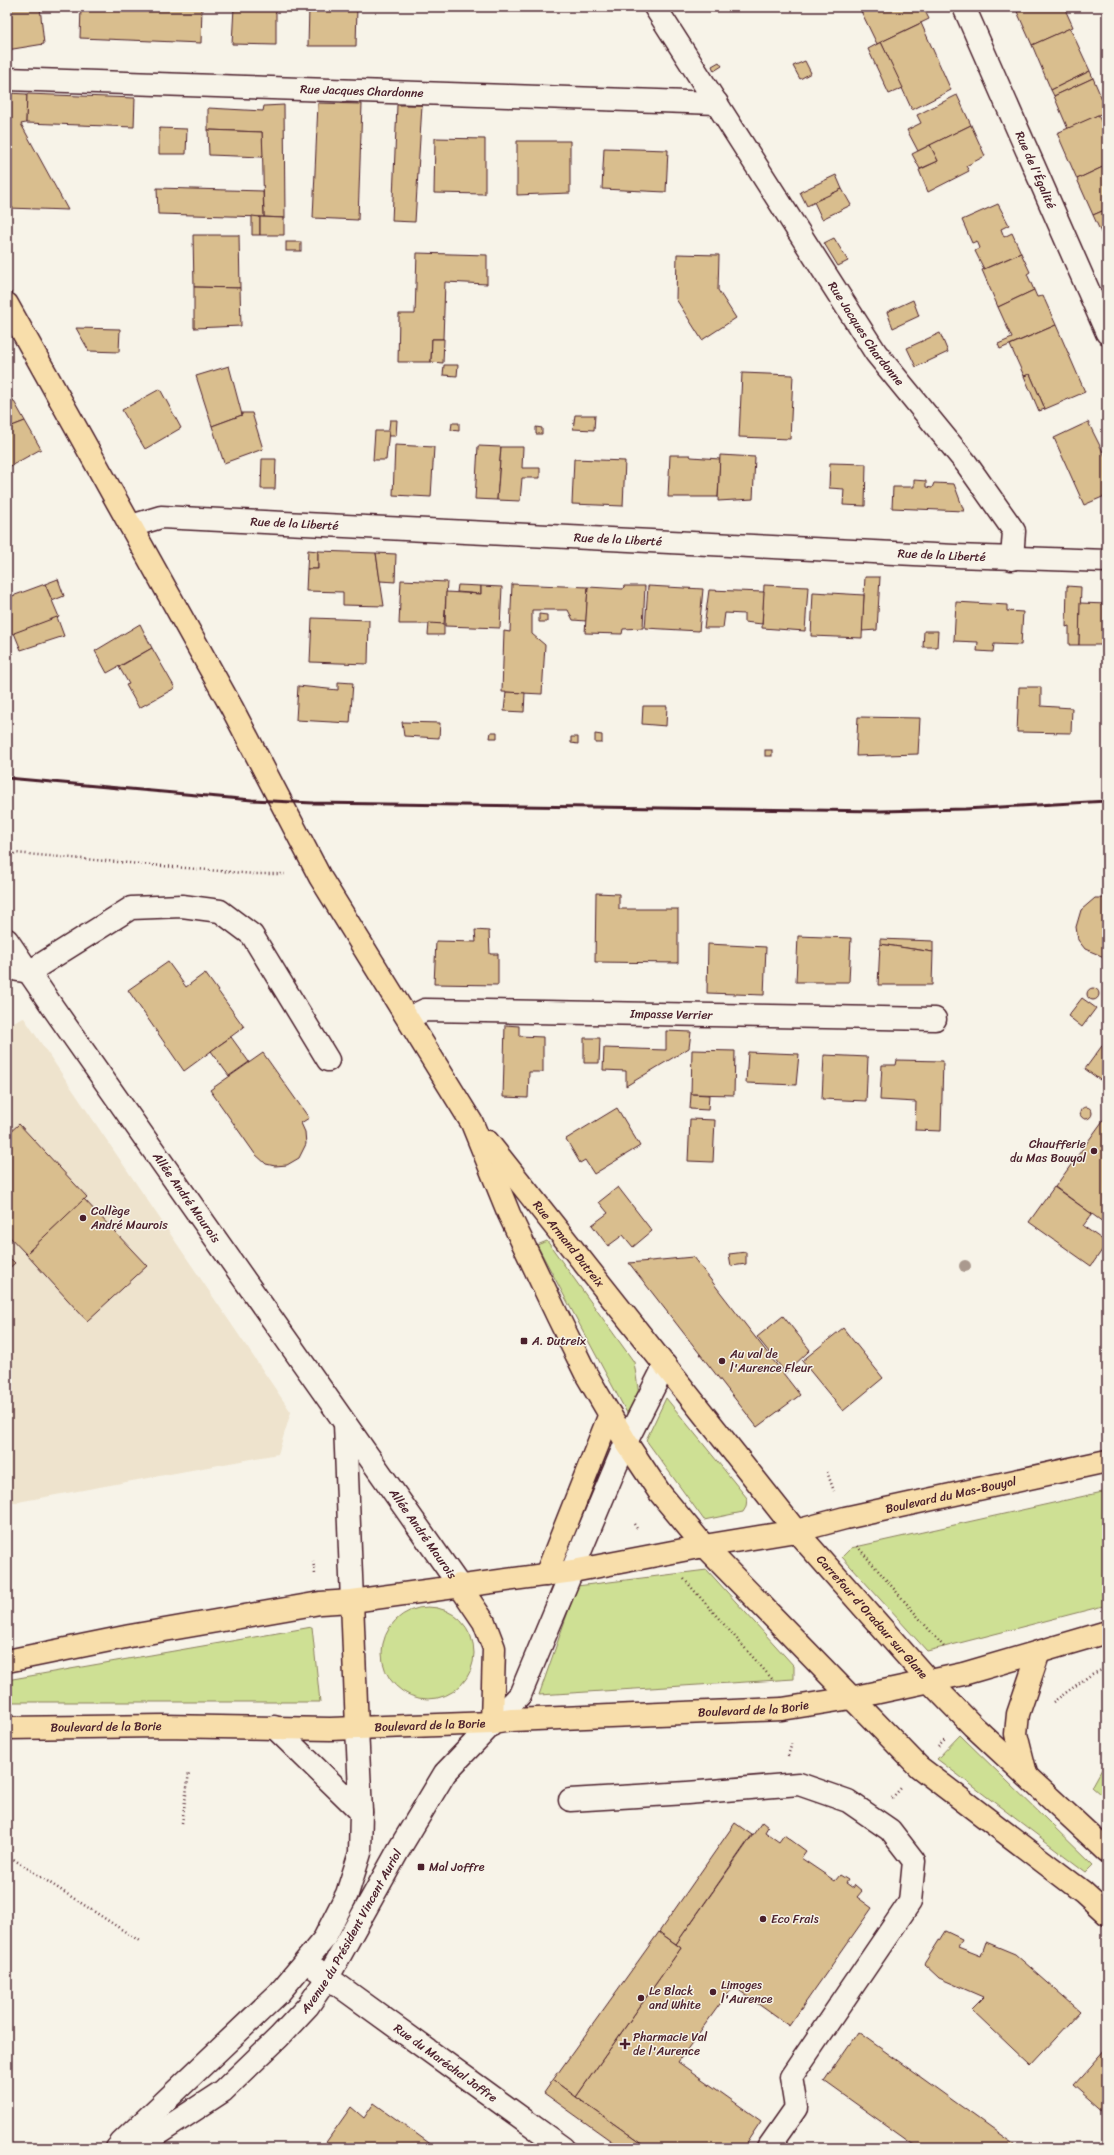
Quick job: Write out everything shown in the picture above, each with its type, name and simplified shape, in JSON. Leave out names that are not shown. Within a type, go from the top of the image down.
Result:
[{"type":"main road","points":[[7,304],[13,327],[131,526],[235,715],[320,877],[472,1123],[508,1214],[586,1374],[626,1442],[660,1493],[704,1546],[919,1767],[1083,1892],[1107,1914]]},
{"type":"main road","name":"Rue Armand Dutreix","points":[[472,1123],[796,1531]]},
{"type":"main road","points":[[546,1575],[610,1414]]},
{"type":"main road","name":"Boulevard du Mas-Bouyol","points":[[704,1546],[796,1531],[852,1516],[1107,1461]]},
{"type":"main road","name":"Carrefour d'Oradour sur Glane","points":[[796,1531],[928,1680],[851,1698]]},
{"type":"main road","points":[[7,1661],[138,1635],[320,1603],[352,1601],[459,1585],[573,1571],[704,1546]]},
{"type":"main road","name":"Allée André Maurois","points":[[459,1585],[484,1622],[494,1648],[492,1723]]},
{"type":"main road","points":[[352,1601],[357,1728]]},
{"type":"main road","points":[[928,1680],[963,1674],[1107,1632]]},
{"type":"main road","points":[[1026,1774],[1016,1734],[1018,1714],[1039,1652]]},
{"type":"main road","points":[[928,1680],[973,1726],[1107,1851]]},
{"type":"main road","name":"Boulevard de la Borie","points":[[7,1728],[357,1728],[782,1709],[851,1698]]},
{"type":"street","name":"Rue Jacques Chardonne","points":[[655,7],[876,353],[966,463],[1014,531],[1012,559]]},
{"type":"street","name":"Rue de l'Égalité","points":[[964,7],[1107,333]]},
{"type":"street","name":"Rue Jacques Chardonne","points":[[7,79],[717,103]]},
{"type":"street","name":"Rue de la Liberté","points":[[131,526],[161,517],[1012,559],[1107,561]]},
{"type":"street","points":[[7,968],[29,972],[131,908],[182,906],[220,911],[252,935],[328,1060]]},
{"type":"street","name":"Allée André Maurois","points":[[7,940],[459,1585]]},
{"type":"street","name":"Impasse Verrier","points":[[408,1018],[425,1010],[935,1019]]},
{"type":"street","points":[[573,1571],[626,1442],[664,1365]]},
{"type":"street","points":[[345,1424],[352,1601]]},
{"type":"street","name":"Avenue du Président Vincent Auriol","points":[[117,2148],[156,2135],[223,2091],[280,2037],[308,2006],[328,1977],[398,1851],[445,1773],[520,1695],[573,1571]]},
{"type":"street","points":[[274,1727],[361,1812]]},
{"type":"street","name":"Avenue du Président Vincent Auriol","points":[[117,2148],[279,1993],[324,1939],[348,1894],[360,1853],[361,1812],[357,1728]]},
{"type":"street","points":[[570,1800],[687,1794],[799,1784],[848,1801],[890,1830],[914,1861],[910,1902],[791,2077],[796,2108],[768,2148]]},
{"type":"street","name":"Rue du Maréchal Joffre","points":[[306,1962],[563,2148]]},
{"type":"path","points":[[7,858],[15,853],[254,874],[280,873],[320,877]]},
{"type":"path","points":[[827,1472],[834,1491]]},
{"type":"path","points":[[857,1546],[944,1647]]},
{"type":"path","points":[[313,1561],[315,1574]]},
{"type":"path","points":[[679,1574],[773,1681]]},
{"type":"path","points":[[1051,1703],[1067,1694],[1075,1685],[1092,1674],[1107,1668]]},
{"type":"path","points":[[935,1749],[950,1734]]},
{"type":"path","points":[[182,1824],[188,1773]]},
{"type":"path","points":[[7,1855],[141,1942]]},
{"type":"shaded area","name":"Collège André Maurois","points":[[24,1018],[291,1412],[278,1454],[7,1504],[7,1024]]},
{"type":"green space","points":[[547,1241],[634,1362],[639,1395],[627,1413],[537,1245]]},
{"type":"green space","points":[[666,1398],[747,1498],[746,1507],[743,1512],[704,1520],[646,1440]]},
{"type":"green space","points":[[1107,1491],[1107,1605],[944,1647],[927,1651],[842,1557],[851,1548]]},
{"type":"green space","points":[[707,1570],[794,1666],[794,1679],[539,1695],[577,1586]]},
{"type":"green space","points":[[428,1607],[446,1610],[461,1620],[471,1635],[474,1653],[471,1671],[461,1686],[446,1696],[428,1699],[410,1696],[395,1686],[385,1671],[382,1653],[385,1635],[395,1620],[410,1610]]},
{"type":"green space","points":[[312,1627],[320,1702],[7,1702],[7,1680]]},
{"type":"green space","points":[[960,1735],[1093,1865],[1086,1872],[937,1759]]},
{"type":"green space","points":[[1107,1760],[1107,1800],[1092,1787]]},
{"type":"building","points":[[7,7],[40,7],[44,44],[7,50]]},
{"type":"building","points":[[81,7],[202,7],[201,43],[80,38]]},
{"type":"building","points":[[234,7],[276,7],[276,45],[232,44]]},
{"type":"building","points":[[309,7],[357,7],[356,46],[308,46]]},
{"type":"building","points":[[859,7],[923,7],[929,19],[877,44]]},
{"type":"building","points":[[1015,7],[1064,7],[1073,27],[1032,45]]},
{"type":"building","points":[[921,23],[951,90],[912,110],[881,42]]},
{"type":"building","points":[[1070,28],[1090,71],[1051,90],[1032,45]]},
{"type":"building","points":[[881,42],[903,88],[889,94],[868,49]]},
{"type":"building","points":[[805,61],[811,73],[800,79],[793,66]]},
{"type":"building","points":[[719,62],[722,66],[714,71],[712,66]]},
{"type":"building","points":[[1090,71],[1093,78],[1054,96],[1051,90]]},
{"type":"building","points":[[1093,78],[1107,111],[1068,129],[1054,96]]},
{"type":"building","points":[[7,93],[27,94],[26,123],[21,124],[68,210],[8,208]]},
{"type":"building","points":[[27,94],[135,98],[134,127],[26,123]]},
{"type":"building","points":[[957,95],[971,125],[918,151],[907,130],[921,123],[917,115]]},
{"type":"building","points":[[318,103],[362,104],[358,220],[313,218]]},
{"type":"building","points":[[284,105],[285,218],[264,217],[262,132],[208,130],[208,108],[263,111],[264,106]]},
{"type":"building","points":[[397,105],[422,105],[415,222],[392,221]]},
{"type":"building","points":[[1098,115],[1107,134],[1107,165],[1077,179],[1057,133]]},
{"type":"building","points":[[971,125],[985,156],[966,166],[969,171],[928,192],[919,170],[938,161],[930,145]]},
{"type":"building","points":[[159,128],[187,129],[186,154],[159,154]]},
{"type":"building","points":[[208,130],[262,132],[263,157],[209,155]]},
{"type":"building","points":[[435,138],[485,139],[485,194],[434,193]]},
{"type":"building","points":[[517,141],[570,141],[570,193],[517,195]]},
{"type":"building","points":[[930,145],[938,161],[920,169],[912,154]]},
{"type":"building","points":[[604,148],[668,150],[666,192],[602,189]]},
{"type":"building","points":[[1107,165],[1107,209],[1093,215],[1077,179]]},
{"type":"building","points":[[836,175],[842,189],[807,206],[800,192]]},
{"type":"building","points":[[157,188],[263,191],[264,217],[158,214]]},
{"type":"building","points":[[842,189],[851,205],[822,219],[814,202]]},
{"type":"building","points":[[998,204],[1009,225],[1001,229],[1004,237],[1012,233],[1021,253],[984,269],[975,251],[980,248],[977,241],[972,243],[962,220]]},
{"type":"building","points":[[1107,209],[1107,246],[1093,215]]},
{"type":"building","points":[[252,216],[260,217],[260,235],[252,235]]},
{"type":"building","points":[[260,217],[284,218],[284,235],[260,235]]},
{"type":"building","points":[[193,235],[239,235],[240,288],[194,287]]},
{"type":"building","points":[[834,238],[848,261],[838,266],[824,243]]},
{"type":"building","points":[[286,242],[301,242],[301,251],[286,251]]},
{"type":"building","points":[[417,253],[487,255],[487,284],[445,282],[443,339],[432,339],[431,362],[398,362],[399,314],[415,314]]},
{"type":"building","points":[[1021,253],[1030,272],[1027,274],[1034,290],[998,307],[982,270]]},
{"type":"building","points":[[677,254],[719,255],[718,290],[736,318],[702,340],[676,299]]},
{"type":"building","points":[[194,287],[240,288],[241,326],[194,328]]},
{"type":"building","points":[[1034,290],[1037,297],[1043,296],[1056,325],[1000,349],[998,344],[1012,338],[998,307]]},
{"type":"building","points":[[913,300],[919,316],[893,328],[887,312]]},
{"type":"building","points":[[1056,325],[1085,392],[1045,409],[1030,374],[1024,376],[1010,345]]},
{"type":"building","points":[[76,328],[120,329],[119,352],[89,351]]},
{"type":"building","points":[[940,333],[948,352],[916,367],[907,348]]},
{"type":"building","points":[[432,339],[444,339],[443,363],[431,362]]},
{"type":"building","points":[[444,365],[458,365],[457,376],[443,375]]},
{"type":"building","points":[[229,366],[242,415],[212,426],[196,376]]},
{"type":"building","points":[[742,373],[793,375],[790,439],[739,437]]},
{"type":"building","points":[[1030,374],[1045,409],[1039,411],[1024,376]]},
{"type":"building","points":[[7,389],[25,421],[7,428]]},
{"type":"building","points":[[160,389],[181,428],[145,449],[122,410]]},
{"type":"building","points":[[242,413],[252,413],[263,449],[224,463],[212,426],[242,415]]},
{"type":"building","points":[[575,415],[595,415],[594,430],[573,429]]},
{"type":"building","points":[[390,420],[397,420],[396,436],[388,436]]},
{"type":"building","points":[[25,421],[41,449],[7,468],[7,428]]},
{"type":"building","points":[[1088,422],[1105,456],[1107,455],[1107,495],[1084,505],[1054,438]]},
{"type":"building","points":[[452,423],[459,423],[459,431],[451,430]]},
{"type":"building","points":[[536,427],[542,428],[542,434],[536,434]]},
{"type":"building","points":[[375,431],[389,431],[386,460],[373,460]]},
{"type":"building","points":[[395,445],[434,447],[431,497],[393,495]]},
{"type":"building","points":[[478,446],[501,447],[497,500],[475,499]]},
{"type":"building","points":[[501,447],[523,447],[522,468],[540,468],[540,478],[522,478],[520,501],[497,500]]},
{"type":"building","points":[[670,455],[690,455],[691,457],[720,459],[718,497],[668,497]]},
{"type":"building","points":[[720,455],[755,457],[753,499],[718,501]]},
{"type":"building","points":[[262,459],[276,459],[275,489],[261,489]]},
{"type":"building","points":[[574,459],[625,461],[623,506],[572,504]]},
{"type":"building","points":[[830,463],[866,464],[865,506],[843,505],[844,489],[829,488]]},
{"type":"building","points":[[914,480],[926,481],[926,487],[932,488],[934,483],[954,484],[964,511],[892,508],[893,487],[914,487]]},
{"type":"building","points":[[308,550],[318,551],[318,569],[307,569]]},
{"type":"building","points":[[318,551],[376,553],[384,606],[343,605],[343,592],[306,591],[307,569],[318,569]]},
{"type":"building","points":[[376,553],[396,554],[395,582],[380,581]]},
{"type":"building","points":[[865,577],[880,577],[877,630],[862,631]]},
{"type":"building","points":[[58,579],[64,596],[52,601],[45,584]]},
{"type":"building","points":[[401,580],[447,582],[444,624],[399,624]]},
{"type":"building","points":[[45,584],[59,617],[10,635],[7,626],[7,598]]},
{"type":"building","points":[[512,584],[588,587],[586,621],[573,620],[568,610],[532,610],[532,634],[545,645],[542,694],[502,692],[504,631],[510,632]]},
{"type":"building","points":[[458,585],[481,586],[481,594],[457,592]]},
{"type":"building","points":[[764,585],[808,587],[805,631],[762,628]]},
{"type":"building","points":[[481,586],[502,587],[500,628],[445,626],[446,592],[481,594]]},
{"type":"building","points":[[624,586],[645,586],[643,628],[623,629],[622,634],[585,633],[588,587],[623,589]]},
{"type":"building","points":[[648,586],[703,589],[699,631],[645,628]]},
{"type":"building","points":[[1067,586],[1081,587],[1079,645],[1069,645],[1069,626],[1066,627]]},
{"type":"building","points":[[709,590],[764,592],[762,624],[744,622],[744,614],[725,613],[723,628],[704,628]]},
{"type":"building","points":[[813,592],[864,595],[862,638],[811,636]]},
{"type":"building","points":[[956,602],[1007,605],[1007,611],[1023,612],[1021,645],[994,644],[993,652],[977,651],[978,642],[954,641]]},
{"type":"building","points":[[1080,603],[1107,604],[1107,645],[1079,645]]},
{"type":"building","points":[[539,614],[547,615],[547,622],[539,622]]},
{"type":"building","points":[[57,617],[64,636],[21,650],[14,633]]},
{"type":"building","points":[[312,618],[369,620],[368,664],[310,662]]},
{"type":"building","points":[[429,623],[444,624],[444,635],[428,635]]},
{"type":"building","points":[[140,624],[152,648],[107,673],[95,651]]},
{"type":"building","points":[[924,631],[938,631],[937,647],[923,647]]},
{"type":"building","points":[[152,648],[175,688],[139,708],[126,685],[129,684],[119,667]]},
{"type":"building","points":[[338,682],[353,683],[350,723],[296,720],[298,686],[338,690]]},
{"type":"building","points":[[1019,687],[1041,687],[1041,706],[1072,708],[1071,733],[1017,732]]},
{"type":"building","points":[[506,692],[525,693],[524,712],[504,711]]},
{"type":"building","points":[[643,706],[667,706],[666,726],[642,724]]},
{"type":"building","points":[[858,717],[920,718],[918,754],[856,756]]},
{"type":"building","points":[[402,722],[440,723],[439,738],[404,736]]},
{"type":"building","points":[[491,732],[497,732],[497,738],[490,738]]},
{"type":"building","points":[[595,734],[602,735],[602,743],[595,743]]},
{"type":"building","points":[[571,737],[578,737],[578,744],[571,743]]},
{"type":"building","points":[[765,750],[772,750],[772,756],[765,756]]},
{"type":"building","points":[[596,893],[619,894],[619,909],[678,909],[678,963],[595,962]]},
{"type":"building","points":[[1095,898],[1107,898],[1107,956],[1104,957],[1085,949],[1078,940],[1076,927],[1081,910]]},
{"type":"building","points":[[475,930],[489,931],[490,954],[498,954],[498,985],[434,984],[436,941],[476,942]]},
{"type":"building","points":[[798,936],[851,938],[849,982],[796,982]]},
{"type":"building","points":[[880,939],[933,941],[933,952],[880,944]]},
{"type":"building","points":[[708,944],[766,947],[764,995],[707,993]]},
{"type":"building","points":[[880,944],[933,952],[932,985],[878,985]]},
{"type":"building","points":[[168,962],[186,987],[205,973],[244,1027],[184,1071],[128,990]]},
{"type":"building","points":[[1093,988],[1097,990],[1099,994],[1097,998],[1093,1000],[1089,998],[1087,994],[1089,990]]},
{"type":"building","points":[[1082,998],[1096,1008],[1082,1027],[1068,1016]]},
{"type":"building","points":[[505,1025],[519,1026],[519,1036],[543,1037],[543,1072],[529,1072],[528,1098],[503,1097]]},
{"type":"building","points":[[666,1031],[691,1032],[689,1048],[626,1086],[626,1071],[603,1070],[604,1048],[666,1050]]},
{"type":"building","points":[[231,1037],[249,1062],[229,1076],[211,1051]]},
{"type":"building","points":[[584,1038],[600,1038],[599,1063],[584,1063]]},
{"type":"building","points":[[1107,1039],[1107,1085],[1085,1069]]},
{"type":"building","points":[[692,1050],[735,1051],[734,1095],[691,1094]]},
{"type":"building","points":[[748,1052],[799,1054],[796,1085],[746,1083]]},
{"type":"building","points":[[263,1053],[309,1118],[301,1123],[305,1132],[306,1144],[299,1158],[287,1165],[275,1166],[266,1164],[255,1154],[210,1090]]},
{"type":"building","points":[[824,1055],[868,1057],[866,1101],[822,1099]]},
{"type":"building","points":[[897,1060],[943,1061],[941,1131],[915,1130],[916,1102],[880,1100],[882,1065],[896,1065]]},
{"type":"building","points":[[691,1094],[709,1095],[708,1110],[690,1109]]},
{"type":"building","points":[[1084,1107],[1088,1107],[1092,1113],[1088,1119],[1084,1119],[1080,1115],[1080,1111]]},
{"type":"building","points":[[617,1108],[640,1146],[594,1174],[585,1160],[580,1163],[566,1139]]},
{"type":"building","name":"Chaufferie du Mas Bouyol","points":[[1107,1115],[1107,1225],[1055,1187]]},
{"type":"building","points":[[690,1119],[715,1120],[713,1162],[688,1161]]},
{"type":"building","points":[[19,1124],[87,1197],[26,1254],[7,1234],[7,1135]]},
{"type":"building","points":[[618,1187],[652,1231],[633,1247],[623,1235],[608,1246],[592,1225],[608,1213],[599,1202]]},
{"type":"building","points":[[1054,1187],[1092,1214],[1083,1226],[1107,1243],[1091,1266],[1029,1222]]},
{"type":"building","points":[[84,1199],[147,1266],[87,1321],[26,1254]]},
{"type":"building","points":[[746,1252],[746,1264],[731,1266],[729,1254]]},
{"type":"building","points":[[7,1255],[15,1263],[7,1270]]},
{"type":"building","points":[[693,1257],[800,1395],[757,1427],[629,1263]]},
{"type":"building","points":[[783,1316],[810,1350],[786,1373],[757,1337]]},
{"type":"building","points":[[843,1328],[883,1378],[843,1411],[802,1361]]},
{"type":"building","points":[[762,1822],[768,1827],[765,1832],[779,1842],[784,1835],[806,1851],[801,1858],[835,1881],[840,1875],[848,1880],[846,1883],[853,1888],[855,1885],[862,1891],[857,1897],[872,1908],[789,2026],[733,1986],[678,2062],[761,2121],[743,2148],[648,2148],[576,2097],[681,1948],[676,1944]]},
{"type":"building","points":[[735,1823],[752,1835],[676,1944],[659,1932]]},
{"type":"building","points":[[945,1931],[962,1939],[958,1947],[981,1956],[986,1942],[1015,1954],[1080,2011],[1030,2065],[971,2009],[983,1997],[939,1978],[924,1964]]},
{"type":"building","points":[[659,1932],[681,1948],[576,2097],[553,2080]]},
{"type":"building","points":[[858,2032],[1019,2148],[918,2148],[824,2081]]},
{"type":"building","points":[[1107,2048],[1107,2114],[1074,2085]]},
{"type":"building","points":[[553,2080],[648,2148],[621,2148],[544,2093]]},
{"type":"building","points":[[374,2103],[436,2148],[322,2148],[351,2107],[364,2118]]},
{"type":"railway","points":[[7,778],[252,800],[313,803],[881,811],[965,809],[1107,801]]},
{"type":"place","name":"Chaufferie du Mas Bouyol","points":[[1094,1151]]},
{"type":"place","name":"Collège André Maurois","points":[[83,1218]]},
{"type":"place","name":"A. Dutreix","points":[[524,1341]]},
{"type":"place","name":"Au val de l'Aurence Fleur","points":[[722,1361]]},
{"type":"place","name":"Mal Joffre","points":[[421,1867]]},
{"type":"place","name":"Eco Frais","points":[[763,1919]]},
{"type":"place","name":"Limoges l'Aurence","points":[[713,1992]]},
{"type":"place","name":"Le Black and White","points":[[641,1998]]},
{"type":"place","name":"Pharmacie Val de l'Aurence","points":[[625,2044]]}]
